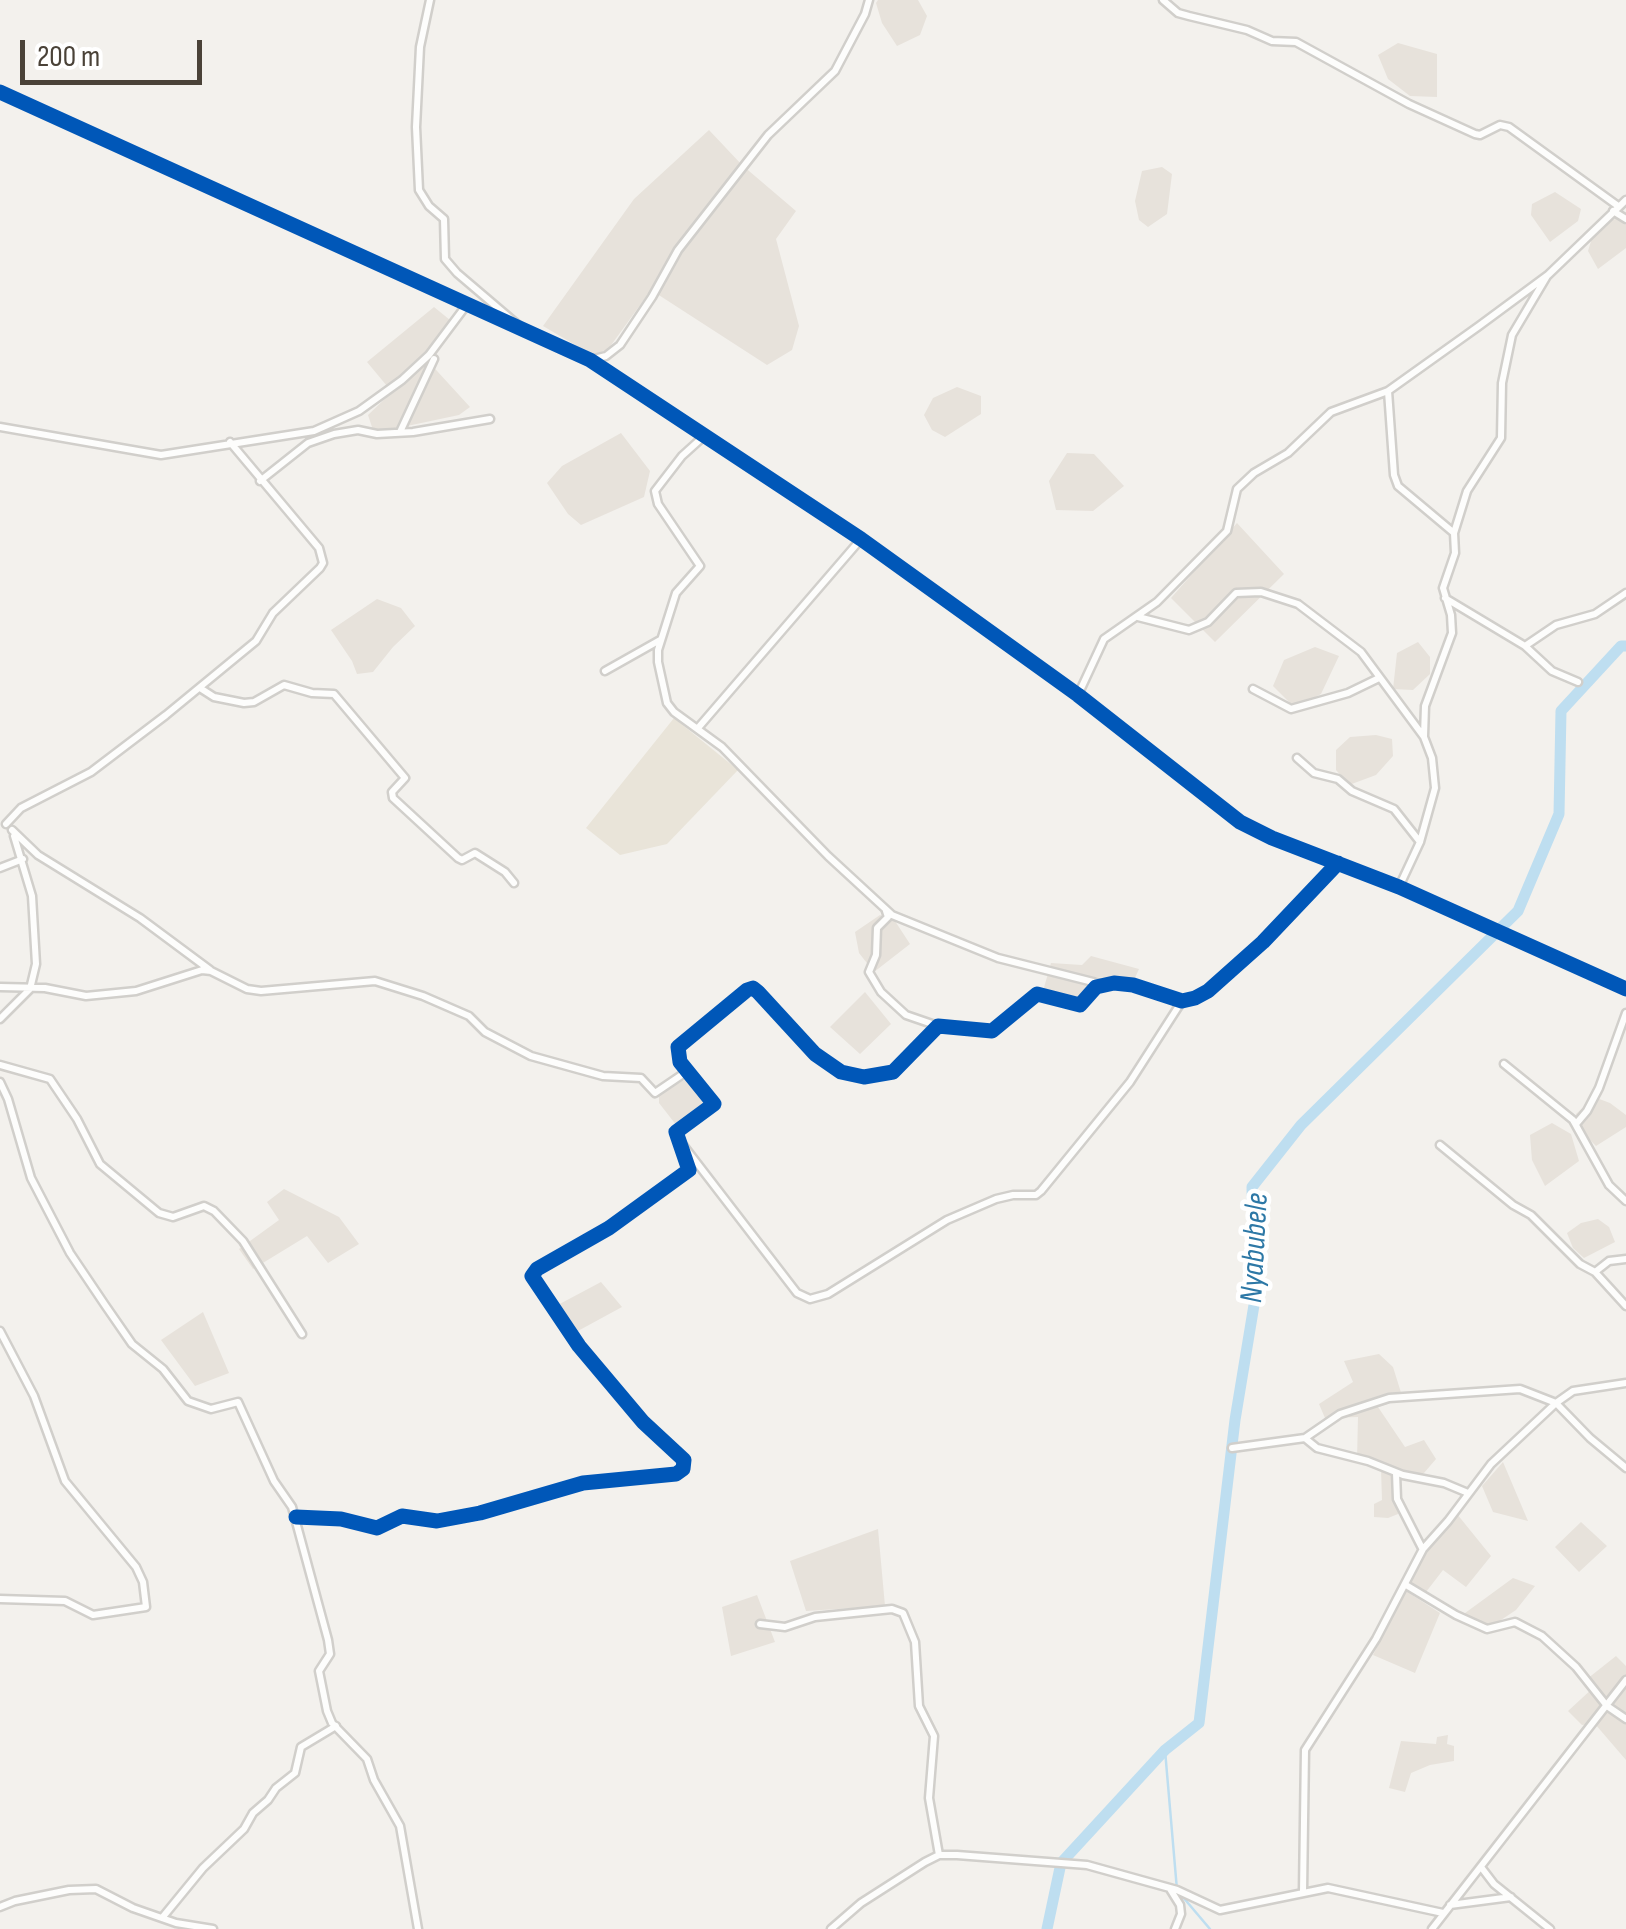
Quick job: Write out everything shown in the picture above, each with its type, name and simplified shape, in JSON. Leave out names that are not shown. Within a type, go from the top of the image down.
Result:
[{"type":"street","points":[[430,0],[420,47],[416,115],[419,190],[428,206],[444,219],[446,258],[524,330]]},
{"type":"street","points":[[590,360],[606,356],[620,346],[678,250],[768,135],[835,72],[869,0]]},
{"type":"street","points":[[1163,0],[1189,16],[1272,40],[1296,42],[1409,104],[1475,134],[1500,125],[1509,126],[1626,219]]},
{"type":"street","points":[[0,92],[590,360],[861,540],[1078,695],[1240,822],[1399,887],[1626,989]]},
{"type":"street","points":[[1078,695],[1104,639],[1157,602],[1227,531],[1237,490],[1254,473],[1288,452],[1331,412],[1388,391],[1548,275],[1626,200]]},
{"type":"street","points":[[1424,738],[1425,706],[1452,633],[1443,588],[1454,553],[1454,533],[1467,491],[1501,438],[1502,383],[1512,335],[1548,275]]},
{"type":"street","points":[[0,428],[161,454],[314,431],[359,411],[402,380],[429,355],[468,303]]},
{"type":"street","points":[[400,433],[434,359]]},
{"type":"street","points":[[1388,391],[1398,486],[1454,533]]},
{"type":"street","points":[[260,482],[298,449],[348,430],[400,433],[490,418]]},
{"type":"street","points":[[702,437],[655,491],[658,504],[700,566],[676,594],[662,639],[658,662],[667,703],[722,747],[885,910],[909,924],[998,958],[1102,984],[1133,985],[1182,1000],[1208,991],[1233,970],[1338,863]]},
{"type":"street","points":[[6,826],[21,808],[91,772],[200,688],[256,641],[274,614],[323,563],[318,548],[230,442]]},
{"type":"street","points":[[698,728],[861,540]]},
{"type":"street","points":[[1137,616],[1190,630],[1208,622],[1236,594],[1261,592],[1305,608],[1360,652],[1424,738],[1432,758],[1435,788],[1420,842],[1399,887]]},
{"type":"street","points":[[1526,646],[1556,625],[1594,614],[1626,593]]},
{"type":"street","points":[[1444,598],[1526,646],[1552,671],[1578,682]]},
{"type":"street","points":[[605,670],[662,639]]},
{"type":"street","points":[[1253,689],[1292,709],[1348,693],[1379,678]]},
{"type":"street","points":[[200,688],[225,700],[244,703],[259,700],[284,685],[334,694],[405,778],[392,792],[392,798],[458,858],[464,860],[475,853],[503,870],[514,883]]},
{"type":"street","points":[[1297,758],[1314,773],[1338,779],[1352,791],[1394,810],[1420,842]]},
{"type":"street","points":[[0,1019],[30,989],[36,964],[32,896],[22,859],[6,826]]},
{"type":"street","points":[[6,826],[38,855],[140,918],[212,971],[247,989],[356,981],[403,988],[469,1016],[484,1032],[530,1056],[603,1076],[640,1078],[655,1093],[686,1072]]},
{"type":"street","points":[[0,868],[22,859]]},
{"type":"street","points":[[885,910],[888,918],[877,928],[876,955],[869,972],[881,992],[906,1015],[938,1026],[992,1030],[1037,994],[1080,1006],[1102,984]]},
{"type":"street","points":[[0,987],[56,990],[78,996],[136,992],[190,972],[212,971]]},
{"type":"street","points":[[296,1517],[341,1519],[377,1528],[402,1516],[437,1521],[480,1513],[584,1483],[680,1472],[684,1460],[643,1422],[579,1346],[532,1276],[537,1269],[609,1228],[686,1173],[690,1167],[676,1136],[679,1128],[714,1104],[686,1072],[677,1055],[678,1046],[753,988],[816,1054],[841,1072],[864,1077],[900,1068],[938,1026]]},
{"type":"street","points":[[676,1136],[797,1294],[810,1299],[828,1294],[947,1220],[996,1199],[1042,1191],[1130,1082],[1182,1000]]},
{"type":"street","points":[[1576,1124],[1599,1088],[1626,1013]]},
{"type":"street","points":[[1504,1064],[1560,1106],[1576,1124],[1610,1185],[1626,1202]]},
{"type":"street","points":[[0,1065],[50,1079],[100,1164],[159,1213],[174,1217],[204,1206],[214,1211],[243,1241],[302,1334]]},
{"type":"street","points":[[0,1082],[31,1178],[70,1253],[104,1305],[132,1344],[163,1369],[188,1401],[211,1409],[238,1402],[274,1482],[296,1517],[328,1640],[330,1654],[319,1671],[327,1710],[336,1726],[368,1760],[374,1780],[400,1826],[418,1929]]},
{"type":"street","points":[[1440,1144],[1513,1205],[1531,1215],[1580,1264],[1595,1272],[1626,1306]]},
{"type":"street","points":[[1595,1272],[1609,1261],[1626,1259]]},
{"type":"street","points":[[0,1331],[34,1396],[66,1481],[136,1567],[143,1582],[146,1607],[94,1616],[65,1601],[0,1599]]},
{"type":"street","points":[[1302,1892],[1306,1750],[1406,1585],[1423,1549],[1510,1444],[1556,1403],[1573,1391],[1626,1383]]},
{"type":"street","points":[[1232,1448],[1306,1438],[1340,1414],[1389,1398],[1520,1389],[1556,1403],[1626,1468]]},
{"type":"street","points":[[1306,1438],[1315,1448],[1468,1493]]},
{"type":"street","points":[[1396,1473],[1396,1495],[1423,1549]]},
{"type":"street","points":[[1406,1585],[1456,1616],[1487,1629],[1514,1622],[1542,1636],[1576,1667],[1607,1706],[1626,1719]]},
{"type":"street","points":[[760,1624],[785,1626],[815,1617],[892,1608],[902,1613],[915,1642],[919,1706],[934,1736],[929,1798],[939,1856]]},
{"type":"street","points":[[1432,1929],[1626,1680]]},
{"type":"street","points":[[162,1918],[203,1868],[244,1829],[253,1813],[295,1772],[301,1746],[336,1726]]},
{"type":"street","points":[[831,1929],[885,1886],[939,1856],[1087,1864],[1169,1888],[1220,1910],[1302,1892],[1338,1889],[1446,1909],[1511,1897]]},
{"type":"street","points":[[1481,1867],[1550,1929]]},
{"type":"street","points":[[1169,1888],[1180,1905],[1175,1929]]},
{"type":"street","points":[[0,1907],[14,1900],[69,1890],[96,1890],[132,1908],[213,1929]]},
{"type":"shaded area","points":[[878,0],[918,0],[927,16],[920,35],[897,46],[882,23]]},
{"type":"shaded area","points":[[1398,43],[1437,54],[1437,97],[1410,96],[1388,79],[1378,55]]},
{"type":"shaded area","points":[[709,130],[742,165],[796,211],[776,239],[799,326],[792,350],[767,365],[651,290],[609,348],[594,356],[543,326],[634,199]]},
{"type":"shaded area","points":[[1162,167],[1172,174],[1167,214],[1148,227],[1139,220],[1135,201],[1142,171]]},
{"type":"shaded area","points":[[1555,192],[1581,209],[1578,221],[1550,242],[1531,215],[1532,204]]},
{"type":"shaded area","points":[[1618,218],[1626,225],[1626,248],[1598,269],[1588,251],[1592,238],[1605,223]]},
{"type":"shaded area","points":[[434,307],[450,320],[427,360],[470,407],[459,415],[374,433],[368,415],[392,392],[367,362]]},
{"type":"shaded area","points":[[957,387],[981,396],[981,414],[945,437],[932,430],[924,415],[933,398]]},
{"type":"shaded area","points":[[621,433],[650,471],[644,497],[581,525],[568,514],[547,483],[562,466]]},
{"type":"shaded area","points":[[1067,453],[1094,454],[1124,486],[1093,511],[1056,510],[1049,481]]},
{"type":"shaded area","points":[[1237,523],[1284,574],[1215,642],[1171,598]]},
{"type":"shaded area","points":[[377,599],[401,608],[415,626],[373,672],[357,674],[331,630]]},
{"type":"shaded area","points":[[1418,642],[1430,657],[1430,674],[1413,690],[1393,689],[1397,653]]},
{"type":"shaded area","points":[[1315,647],[1339,656],[1321,694],[1295,708],[1273,686],[1284,660]]},
{"type":"shaded area","points":[[674,718],[738,770],[667,844],[620,855],[586,828]]},
{"type":"shaded area","points":[[1376,735],[1392,739],[1393,756],[1376,775],[1349,785],[1336,770],[1336,750],[1350,737]]},
{"type":"shaded area","points":[[880,915],[895,921],[910,944],[874,972],[859,953],[855,932]]},
{"type":"shaded area","points":[[1091,956],[1139,969],[1133,982],[1096,977],[1078,1007],[1043,991],[1051,963],[1082,965]]},
{"type":"shaded area","points":[[865,992],[891,1024],[860,1054],[830,1027]]},
{"type":"shaded area","points":[[688,1078],[710,1107],[677,1126],[659,1103],[659,1094]]},
{"type":"shaded area","points":[[1594,1097],[1626,1115],[1626,1127],[1596,1146],[1579,1129],[1576,1114]]},
{"type":"shaded area","points":[[1552,1123],[1571,1134],[1579,1161],[1545,1186],[1532,1160],[1530,1135]]},
{"type":"shaded area","points":[[284,1189],[339,1217],[359,1244],[328,1263],[307,1236],[253,1269],[239,1249],[279,1220],[267,1202]]},
{"type":"shaded area","points":[[1598,1219],[1609,1227],[1615,1242],[1584,1258],[1573,1248],[1567,1233],[1581,1223]]},
{"type":"shaded area","points":[[601,1282],[622,1307],[576,1332],[554,1307]]},
{"type":"shaded area","points":[[203,1312],[229,1373],[195,1386],[161,1340]]},
{"type":"shaded area","points":[[1379,1354],[1393,1367],[1403,1399],[1378,1407],[1405,1447],[1424,1440],[1436,1459],[1424,1473],[1398,1480],[1398,1514],[1388,1518],[1374,1517],[1374,1504],[1382,1500],[1381,1469],[1357,1459],[1358,1417],[1325,1418],[1319,1404],[1353,1382],[1344,1361]]},
{"type":"shaded area","points":[[1503,1462],[1528,1521],[1493,1512],[1482,1486]]},
{"type":"shaded area","points":[[1457,1514],[1491,1556],[1466,1587],[1443,1570],[1426,1592],[1410,1582],[1420,1555]]},
{"type":"shaded area","points":[[1581,1522],[1607,1546],[1579,1572],[1555,1547]]},
{"type":"shaded area","points":[[878,1529],[885,1606],[806,1611],[790,1561]]},
{"type":"shaded area","points":[[1513,1578],[1535,1586],[1516,1610],[1492,1626],[1461,1616]]},
{"type":"shaded area","points":[[1406,1591],[1440,1613],[1415,1673],[1373,1655]]},
{"type":"shaded area","points":[[757,1595],[775,1642],[731,1656],[722,1607]]},
{"type":"shaded area","points":[[1616,1656],[1626,1666],[1626,1760],[1595,1724],[1582,1725],[1568,1711],[1594,1687],[1587,1679]]},
{"type":"shaded area","points":[[1448,1735],[1447,1744],[1454,1746],[1454,1761],[1411,1773],[1405,1792],[1389,1788],[1401,1741],[1436,1744],[1437,1737]]},
{"type":"waterway","name":"Nyabubele","points":[[1047,1929],[1061,1863],[1165,1750],[1199,1723],[1235,1420],[1254,1305],[1252,1187],[1301,1125],[1518,911],[1559,814],[1561,711],[1621,646],[1626,646]]},
{"type":"waterway","points":[[1165,1750],[1177,1890]]},
{"type":"waterway","points":[[1182,1896],[1210,1929]]},
{"type":"cycle path","points":[[0,92],[590,360],[861,539],[1078,695],[1240,822],[1399,887],[1626,989]]},
{"type":"cycle path","points":[[296,1517],[341,1519],[377,1528],[402,1516],[437,1521],[480,1513],[583,1483],[676,1474],[683,1469],[684,1460],[643,1422],[579,1346],[532,1276],[537,1269],[609,1228],[689,1170],[676,1132],[714,1104],[680,1062],[678,1047],[747,990],[753,988],[758,992],[815,1054],[841,1072],[864,1077],[893,1072],[938,1026],[992,1031],[1037,994],[1080,1005],[1096,987],[1114,983],[1182,1001],[1195,998],[1263,942],[1338,863]]}]
